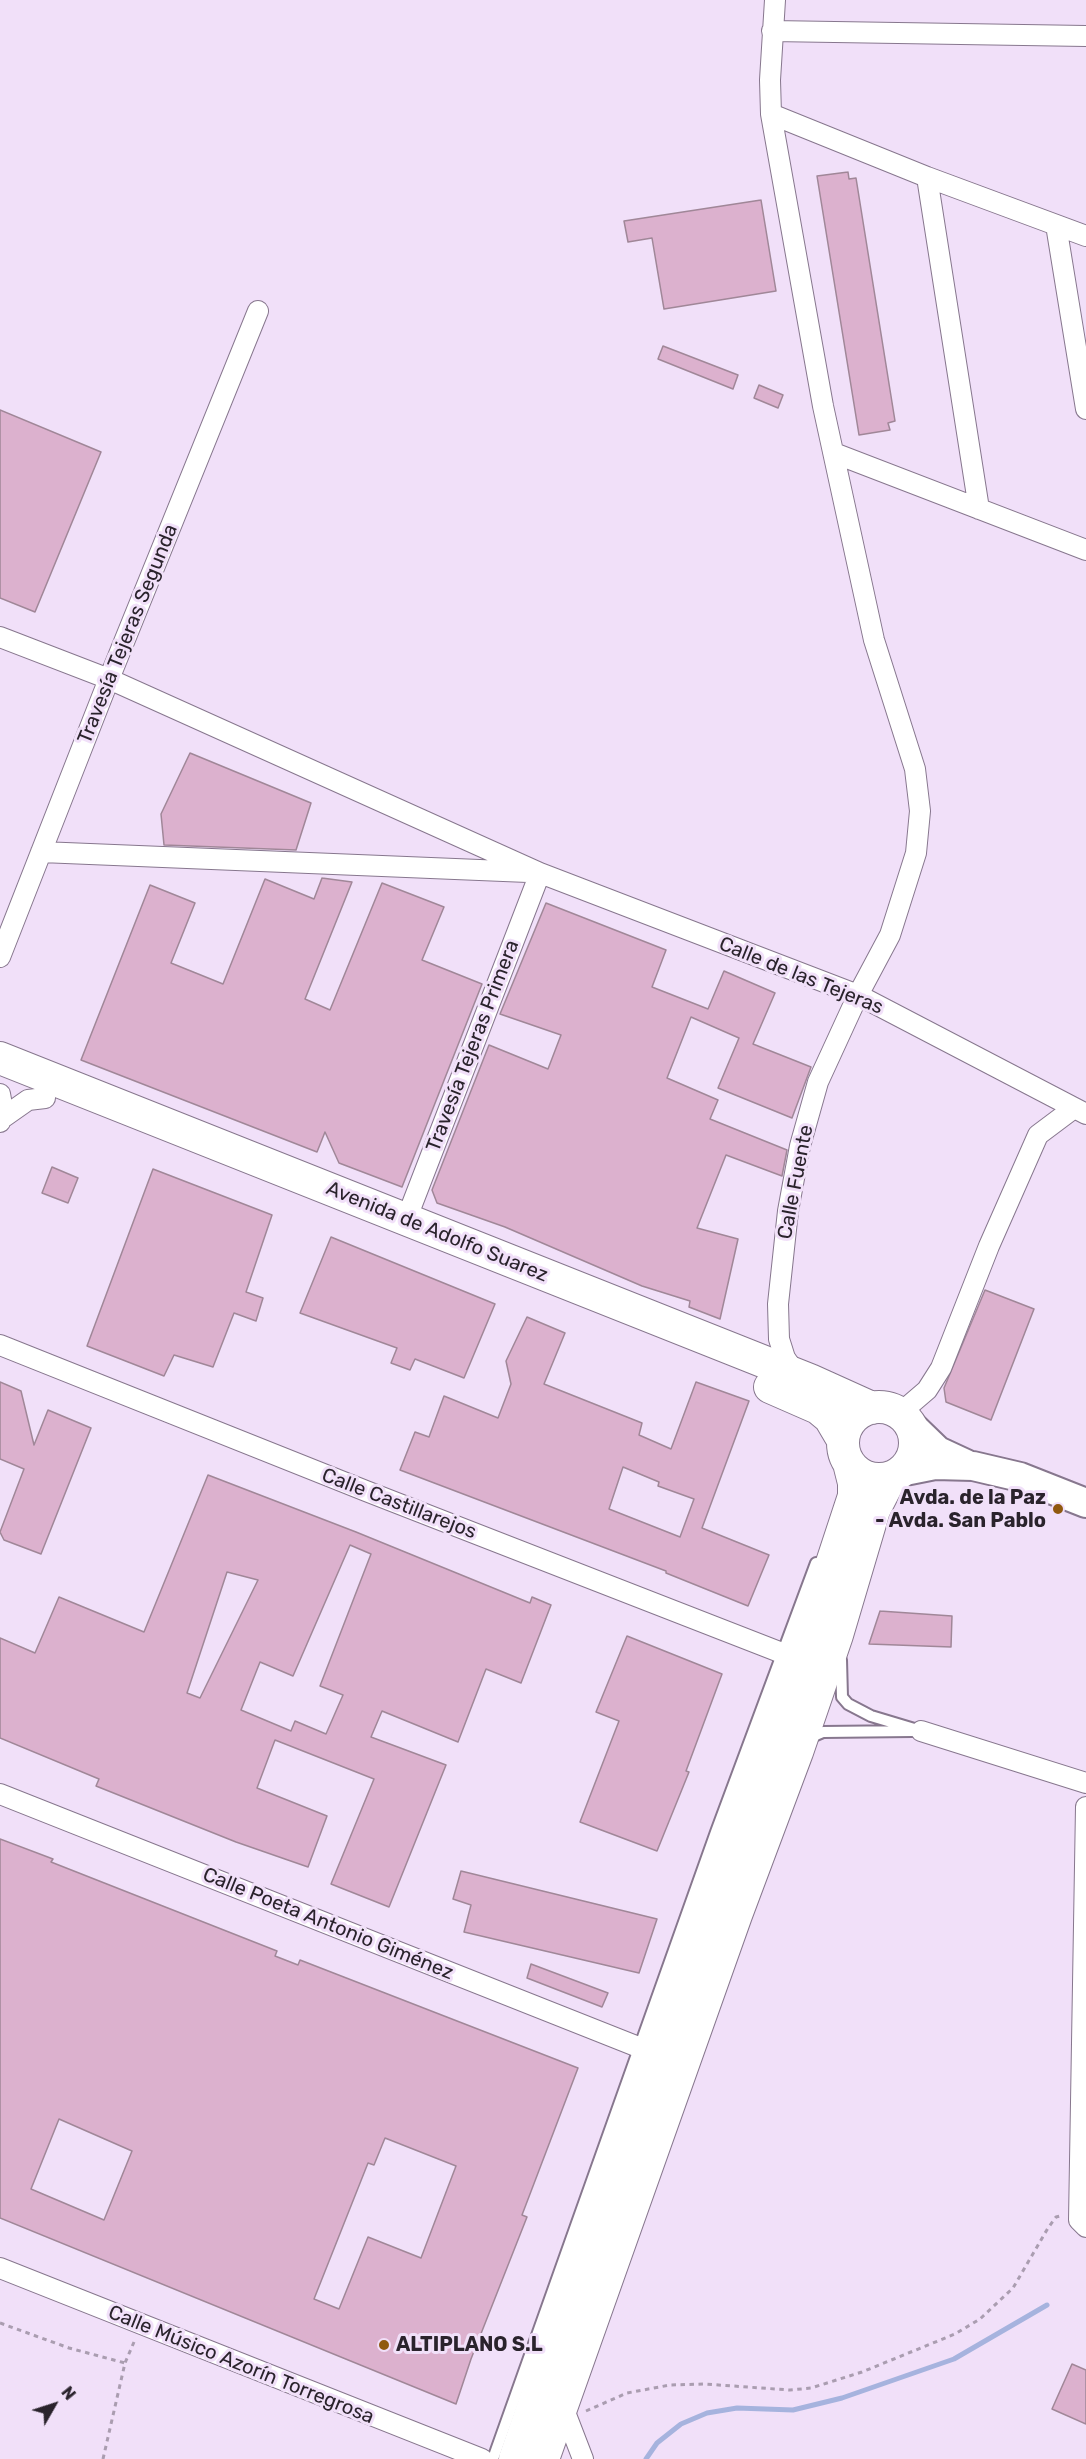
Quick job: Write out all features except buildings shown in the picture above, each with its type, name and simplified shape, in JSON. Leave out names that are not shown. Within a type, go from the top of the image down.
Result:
[{"type":"main road","name":"Avenida de Adolfo Suarez","points":[[0,1058],[796,1374],[893,1415]]},
{"type":"main road","name":"Avenida de Adolfo Suarez","points":[[0,1080],[802,1400],[830,1418],[845,1465]]},
{"type":"main road","points":[[534,2457],[663,2057],[806,1660],[852,1505],[855,1483],[845,1465],[852,1419],[861,1412],[893,1415],[938,1451],[973,1466],[1020,1477],[1086,1503]]},
{"type":"main road","points":[[534,2457],[565,2413],[605,2286],[736,1915],[797,1752],[843,1615],[874,1510],[896,1474],[908,1464],[913,1454],[913,1433],[893,1415]]},
{"type":"main road","points":[[845,1465],[873,1478],[935,1465],[973,1466]]},
{"type":"street","name":"Calle Fuente","points":[[775,0],[770,80],[771,114],[821,395],[874,640],[915,769],[920,811],[916,853],[890,935],[858,995],[818,1082],[800,1146],[788,1211],[778,1304],[778,1339],[785,1358],[796,1374]]},
{"type":"street","points":[[772,31],[1086,36]]},
{"type":"street","points":[[771,114],[927,177],[1086,236]]},
{"type":"street","points":[[927,177],[979,509]]},
{"type":"street","points":[[1056,225],[1086,409]]},
{"type":"street","name":"Travesía Tejeras Segunda","points":[[0,957],[109,679],[258,311]]},
{"type":"street","points":[[834,453],[1086,550]]},
{"type":"street","name":"Calle de las Tejeras","points":[[0,638],[109,679],[540,873],[858,995],[1080,1111]]},
{"type":"street","points":[[41,852],[540,873]]},
{"type":"street","name":"Travesía Tejeras Primera","points":[[406,1220],[540,873]]},
{"type":"street","points":[[0,1094],[1,1121]]},
{"type":"street","points":[[1,1121],[28,1100],[45,1098]]},
{"type":"street","points":[[893,1415],[927,1390],[941,1368],[988,1246],[1038,1135],[1080,1111]]},
{"type":"street","name":"Calle Castillarejos","points":[[0,1345],[366,1491],[806,1660]]},
{"type":"street","points":[[921,1731],[1086,1783]]},
{"type":"street","name":"Calle Poeta Antonio Giménez","points":[[0,1794],[663,2057]]},
{"type":"street","points":[[1082,2224],[1086,1807]]},
{"type":"street","name":"Calle Músico Azorín Torregrosa","points":[[0,2268],[141,2326],[482,2459]]},
{"type":"street","points":[[565,2413],[582,2459]]},
{"type":"street","points":[[534,2457],[565,2446],[582,2459]]},
{"type":"lane","points":[[806,1660],[830,1628],[874,1510]]},
{"type":"lane","points":[[493,2459],[663,2057],[687,2030],[718,1943],[736,1915],[739,1886],[798,1721],[820,1553]]},
{"type":"lane","points":[[843,1615],[842,1697],[854,1709],[921,1731]]},
{"type":"lane","points":[[797,1752],[813,1735],[823,1732],[921,1731]]},
{"type":"lane","points":[[534,2457],[585,2317],[595,2298],[605,2286],[610,2245],[663,2057]]},
{"type":"path","points":[[565,2413],[627,2393],[670,2385],[704,2384],[790,2390],[811,2388],[862,2372],[955,2334],[980,2319],[1012,2288],[1056,2217],[1062,2216],[1082,2224]]},
{"type":"path","points":[[0,2323],[69,2348],[125,2363]]},
{"type":"path","points":[[104,2459],[125,2363],[141,2326]]},
{"type":"waterway","points":[[646,2459],[657,2443],[681,2424],[707,2413],[737,2408],[793,2410],[842,2398],[954,2359],[1047,2305]]},
{"type":"place","name":"Avda. de la Paz - Avda. San Pablo","points":[[1058,1509]]},
{"type":"place","name":"ALTIPLANO S.L","points":[[384,2345]]}]
